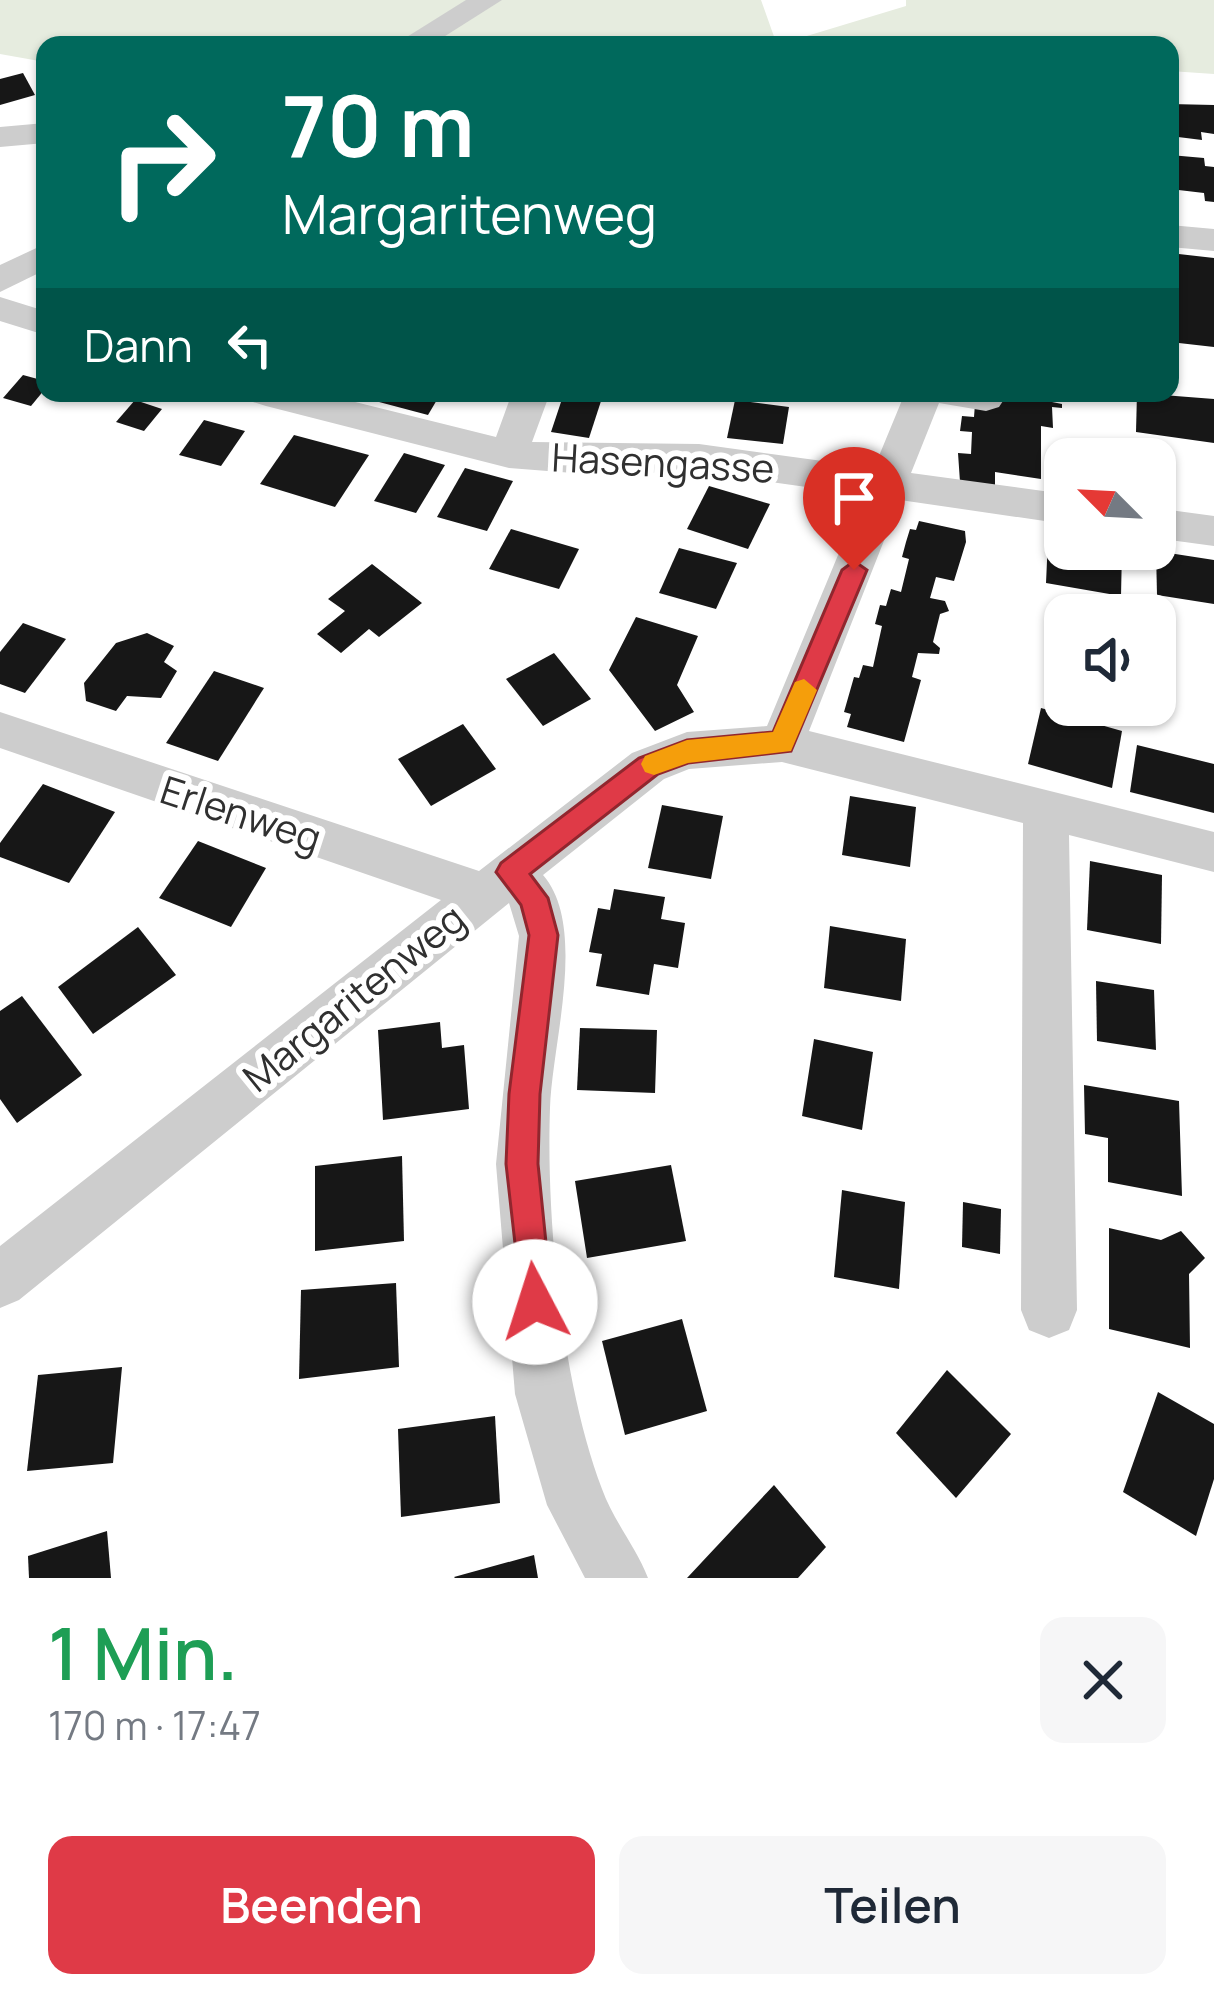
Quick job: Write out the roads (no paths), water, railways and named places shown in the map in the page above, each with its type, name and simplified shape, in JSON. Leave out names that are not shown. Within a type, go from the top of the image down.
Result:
[{"type":"street","points":[[425,36],[487,0]]},
{"type":"street","points":[[0,137],[36,134]]},
{"type":"street","points":[[1179,237],[1214,240]]},
{"type":"street","points":[[0,280],[36,260]]},
{"type":"street","points":[[0,309],[36,320]]},
{"type":"street","name":"Hasengasse","points":[[302,402],[509,454],[586,460],[699,458],[894,475],[1044,505]]},
{"type":"street","points":[[509,454],[528,402]]},
{"type":"street","points":[[782,743],[921,402]]},
{"type":"street","points":[[894,475],[960,475]]},
{"type":"street","points":[[1176,526],[1214,531]]},
{"type":"street","name":"Erlenweg","points":[[0,730],[497,883]]},
{"type":"street","name":"Margaritenweg","points":[[0,1282],[648,766],[687,752],[782,743],[1214,852]]},
{"type":"street","points":[[1046,811],[1049,1310]]},
{"type":"street","points":[[497,883],[534,898],[543,935],[522,1164],[544,1394],[577,1505],[618,1578]]}]
